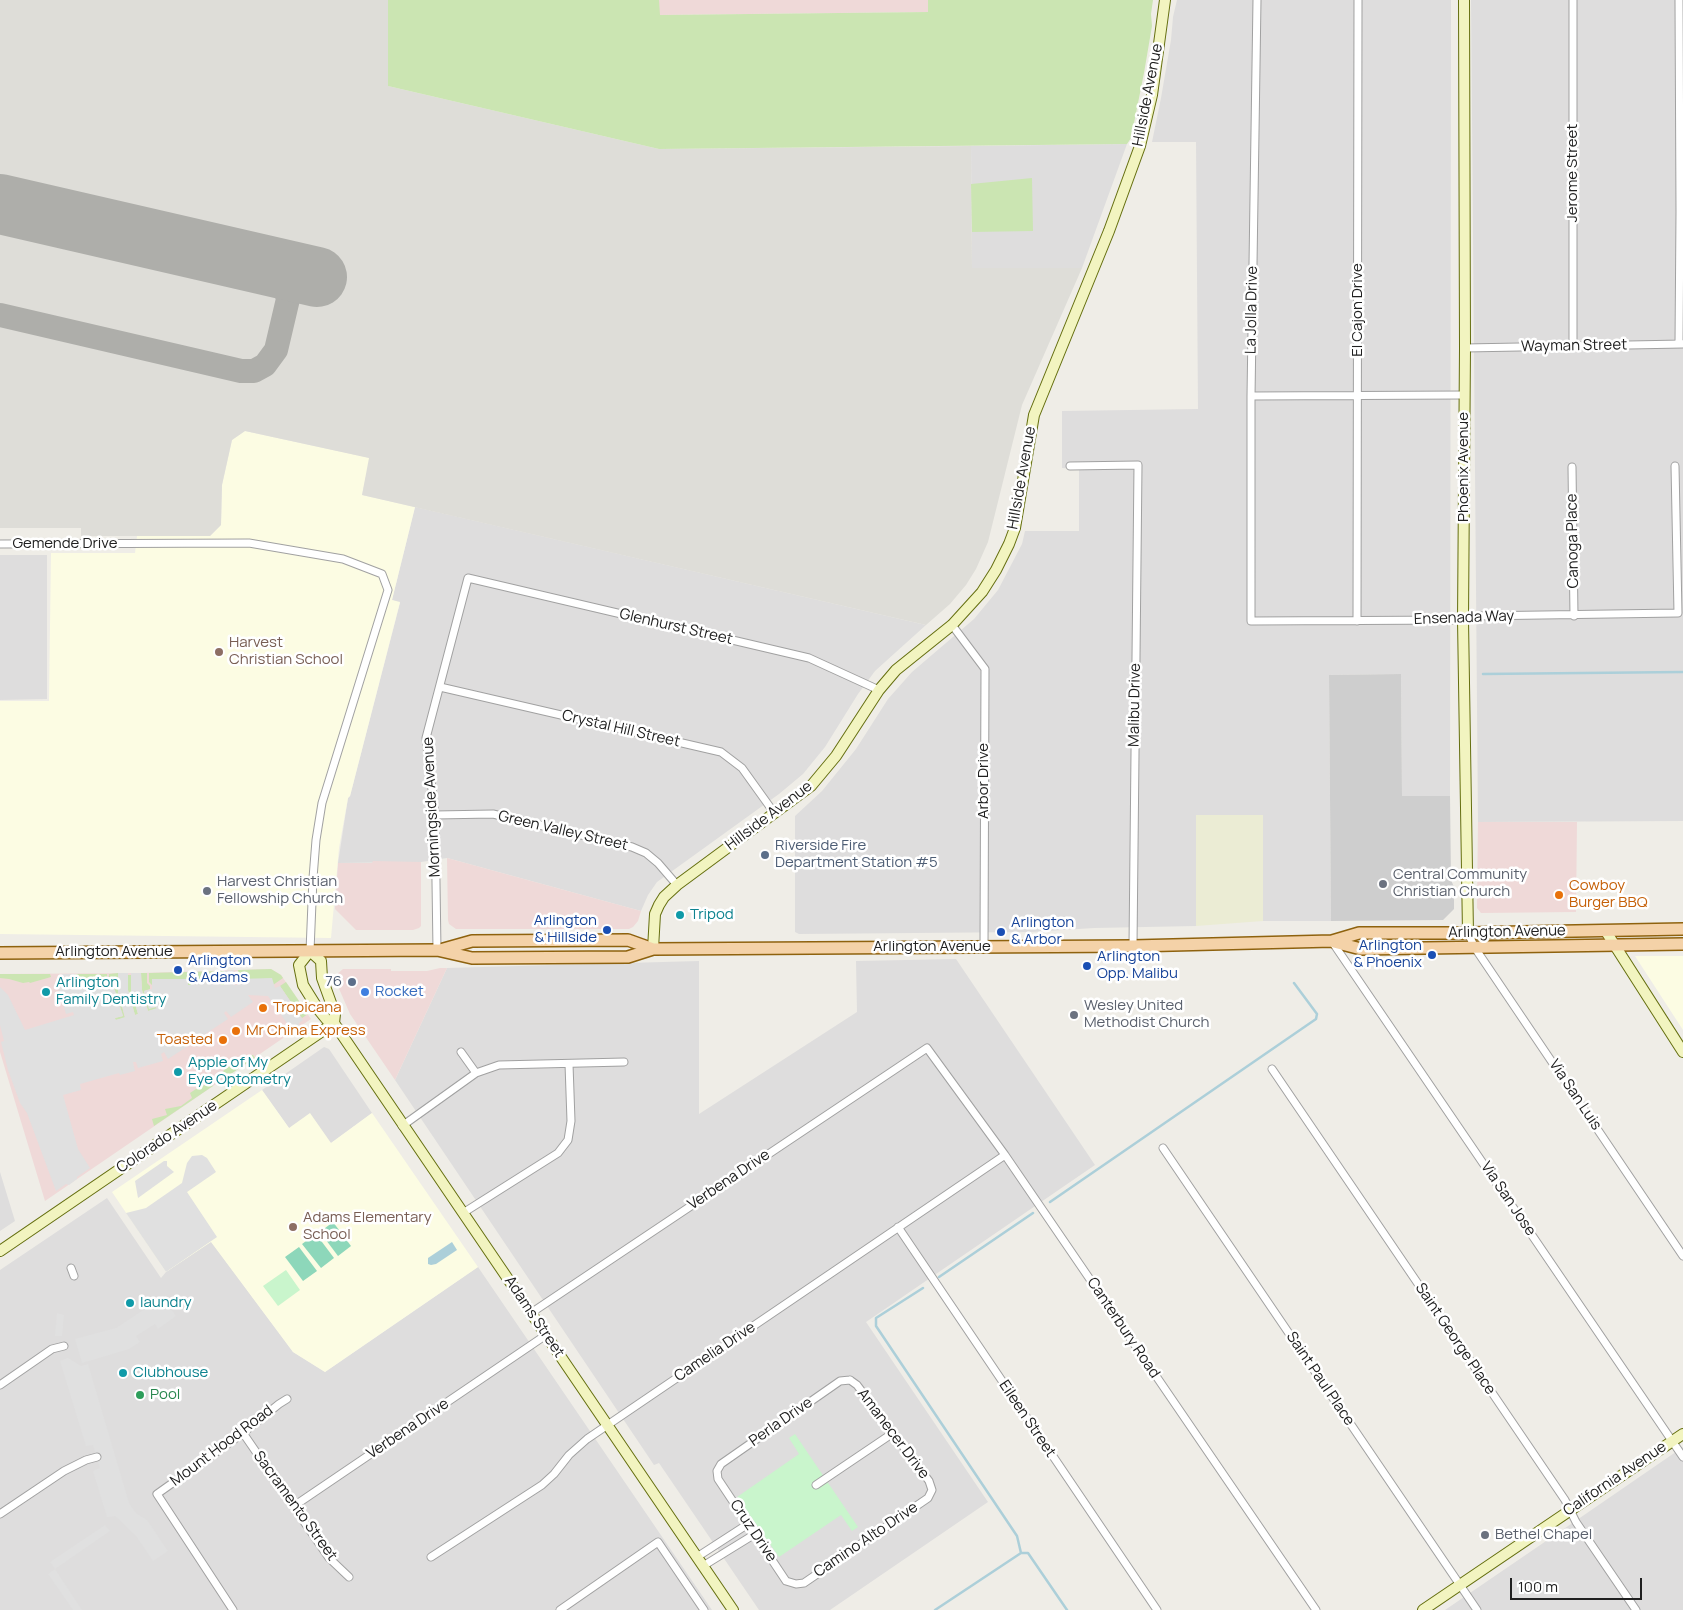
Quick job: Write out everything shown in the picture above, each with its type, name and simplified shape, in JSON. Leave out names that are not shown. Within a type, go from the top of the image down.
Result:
[{"type":"main road","name":"Arlington Avenue","points":[[0,953],[437,950],[472,958],[628,957],[653,949],[1133,946],[1332,941],[1359,933],[1683,930]]},
{"type":"main road","name":"Arlington Avenue","points":[[437,950],[472,941],[628,940],[653,949]]},
{"type":"main road","name":"Arlington Avenue","points":[[1332,941],[1361,949],[1683,944]]},
{"type":"street","name":"Hillside Avenue","points":[[653,949],[658,905],[664,897],[677,885],[811,786],[836,756],[879,690],[896,670],[952,625],[982,592],[996,570],[1015,528],[1034,415],[1109,231],[1140,146],[1152,95],[1165,0]]},
{"type":"street","name":"La Jolla Drive","points":[[1251,621],[1251,396],[1257,0]]},
{"type":"street","name":"El Cajon Drive","points":[[1357,621],[1358,0]]},
{"type":"street","name":"Phoenix Avenue","points":[[1464,0],[1465,348],[1463,620],[1468,933]]},
{"type":"street","name":"Jerome Street","points":[[1573,0],[1573,346]]},
{"type":"street","points":[[1679,0],[1682,212],[1681,344]]},
{"type":"street","name":"Wayman Street","points":[[1465,348],[1681,344]]},
{"type":"street","points":[[1251,396],[1464,395]]},
{"type":"street","name":"Malibu Drive","points":[[1070,466],[1138,465],[1133,946]]},
{"type":"street","points":[[1675,466],[1680,539]]},
{"type":"street","name":"Canoga Place","points":[[1572,467],[1574,616]]},
{"type":"street","name":"Ensenada Way","points":[[1251,621],[1463,620],[1475,616],[1678,613],[1680,539]]},
{"type":"street","name":"Gemende Drive","points":[[0,544],[249,543],[343,559],[382,574],[388,590],[322,803],[316,840],[310,951]]},
{"type":"street","name":"Morningside Avenue","points":[[437,950],[435,815],[426,738],[468,578]]},
{"type":"street","name":"Glenhurst Street","points":[[468,578],[809,658],[879,690]]},
{"type":"street","name":"Arbor Drive","points":[[952,625],[985,669],[984,947]]},
{"type":"street","name":"Crystal Hill Street","points":[[440,687],[721,752],[742,768],[775,814]]},
{"type":"street","name":"Green Valley Street","points":[[435,815],[492,814],[632,847],[646,853],[658,863],[677,885]]},
{"type":"street","points":[[1605,930],[1683,1052]]},
{"type":"street","name":"Via San Luis","points":[[1468,933],[1475,948],[1683,1256]]},
{"type":"street","name":"Via San Jose","points":[[1332,941],[1683,1457]]},
{"type":"street","points":[[1627,964],[1627,953],[1644,944]]},
{"type":"street","name":"Adams Street","points":[[334,1024],[335,1014],[322,978],[321,961],[310,951],[299,965],[303,985],[318,1009],[327,1020],[334,1024],[733,1610]]},
{"type":"street","name":"Colorado Avenue","points":[[0,1251],[334,1024]]},
{"type":"street","name":"Canterbury Road","points":[[928,1048],[1005,1155],[1316,1610]]},
{"type":"street","name":"Verbena Drive","points":[[531,1312],[928,1048]]},
{"type":"street","points":[[461,1052],[476,1073]]},
{"type":"street","points":[[402,1126],[476,1073],[499,1065],[624,1062]]},
{"type":"street","points":[[463,1213],[558,1153],[568,1140],[571,1121],[569,1064]]},
{"type":"street","name":"Saint George Place","points":[[1272,1069],[1565,1500],[1576,1522],[1636,1610]]},
{"type":"street","name":"Saint Paul Place","points":[[1164,1148],[1477,1610]]},
{"type":"street","name":"Camelia Drive","points":[[431,1557],[542,1485],[554,1474],[569,1455],[587,1439],[1005,1155]]},
{"type":"street","name":"Eileen Street","points":[[898,1227],[1157,1610]]},
{"type":"street","points":[[71,1268],[74,1276]]},
{"type":"street","name":"Verbena Drive","points":[[294,1506],[546,1335]]},
{"type":"street","points":[[0,1385],[52,1349],[64,1346]]},
{"type":"street","name":"Amanecer Drive","points":[[850,1380],[857,1385],[929,1481],[932,1490]]},
{"type":"street","name":"Perla Drive","points":[[717,1471],[721,1464],[840,1381],[850,1380]]},
{"type":"street","name":"Mount Hood Road","points":[[233,1610],[158,1494],[287,1399]]},
{"type":"street","name":"Sacramento Street","points":[[243,1433],[329,1558],[349,1577]]},
{"type":"street","points":[[816,1485],[893,1433]]},
{"type":"street","name":"California Avenue","points":[[1423,1610],[1683,1434]]},
{"type":"street","points":[[1,1511],[76,1464],[97,1457]]},
{"type":"street","name":"Cruz Drive","points":[[717,1471],[718,1480],[786,1581],[796,1584]]},
{"type":"street","name":"Camino Alto Drive","points":[[796,1584],[804,1583],[928,1498],[932,1490]]},
{"type":"street","points":[[696,1557],[748,1524]]},
{"type":"street","points":[[703,1566],[755,1534]]},
{"type":"street","points":[[560,1610],[658,1542],[704,1610]]},
{"type":"shaded area","points":[[0,0],[388,0],[388,86],[659,149],[971,146],[972,268],[1082,268],[1022,405],[988,542],[976,569],[966,585],[950,604],[926,625],[362,495],[369,458],[245,431],[232,440],[222,485],[221,525],[210,536],[81,536],[81,528],[0,528]]},
{"type":"shaded area","points":[[659,0],[928,0],[928,12],[659,15]]},
{"type":"shaded area","points":[[1177,0],[1451,0],[1450,796],[1402,796],[1401,674],[1329,675],[1331,921],[1263,921],[1263,815],[1196,815],[1196,926],[1094,928],[1031,932],[799,934],[795,932],[795,816],[822,791],[856,749],[888,699],[912,672],[974,619],[998,590],[1022,544],[1025,531],[1079,531],[1079,469],[1062,468],[1062,411],[1198,409],[1196,142],[1152,142]]},
{"type":"shaded area","points":[[1471,0],[1683,0],[1683,821],[1478,822]]},
{"type":"shaded area","points":[[1127,144],[1082,268],[972,268],[971,146]]},
{"type":"shaded area","name":"Harvest Christian School","points":[[245,431],[370,458],[362,495],[415,507],[392,600],[400,602],[348,798],[339,848],[331,938],[0,934],[0,701],[49,701],[51,553],[135,553],[137,536],[210,536],[221,525],[222,485],[232,440]]},
{"type":"shaded area","points":[[415,507],[926,625],[875,671],[858,694],[825,747],[803,774],[779,794],[657,882],[648,895],[641,911],[447,858],[421,862],[338,863],[348,798],[400,603],[392,600]]},
{"type":"shaded area","points":[[0,555],[47,555],[47,699],[0,700]]},
{"type":"shaded area","points":[[1401,674],[1402,796],[1450,796],[1451,880],[1454,887],[1454,909],[1443,920],[1331,921],[1329,675]]},
{"type":"shaded area","points":[[1196,815],[1263,815],[1263,921],[1196,926]]},
{"type":"shaded area","points":[[1478,822],[1577,822],[1576,912],[1481,913],[1477,908]]},
{"type":"shaded area","points":[[447,858],[641,911],[638,921],[629,929],[456,929],[449,924],[448,920]]},
{"type":"shaded area","points":[[373,861],[421,862],[421,926],[419,928],[413,930],[356,930],[335,909],[338,863],[372,863]]},
{"type":"shaded area","points":[[1635,956],[1683,956],[1683,1030]]},
{"type":"shaded area","points":[[956,959],[1095,1165],[866,1322],[988,1502],[830,1610],[759,1610],[659,1463],[654,1465],[395,1080],[447,968],[699,961],[699,1114],[857,1012],[856,961]]},
{"type":"shaded area","points":[[447,968],[395,1080],[350,1014],[337,984],[336,975],[343,969],[427,971]]},
{"type":"shaded area","points":[[271,969],[281,975],[311,1019],[45,1201],[0,1052],[0,974],[141,973]]},
{"type":"shaded area","points":[[234,970],[234,985],[238,985],[238,979],[272,978],[275,988],[280,986],[303,1020],[299,1023],[299,1027],[293,1032],[268,996],[248,995],[253,1002],[231,1017],[226,1011],[224,1013],[228,1019],[190,1044],[186,1039],[184,1041],[188,1046],[168,1059],[164,1052],[161,1054],[163,1061],[138,1068],[136,1062],[133,1062],[135,1071],[120,1075],[119,1073],[80,1084],[81,1090],[63,1095],[78,1149],[90,1168],[69,1185],[66,1184],[56,1191],[27,1113],[20,1103],[8,1070],[1,1042],[4,1041],[0,1025],[0,987],[8,995],[25,1030],[74,1015],[73,1012],[66,1014],[57,984],[64,982],[62,974],[76,974],[74,976],[77,986],[87,985],[87,979],[105,979],[105,987],[113,984],[123,1016],[115,1018],[116,1020],[125,1017],[118,992],[118,973],[128,973],[128,990],[135,1015],[138,1014],[131,990],[131,973],[141,973],[142,990],[148,1011],[157,1008],[149,1009],[144,991],[152,989],[152,979],[188,979],[188,985],[191,985],[191,979],[221,979],[221,985],[224,985],[224,971]]},
{"type":"shaded area","points":[[324,1047],[329,1049],[372,1113],[331,1143],[289,1128],[262,1090]]},
{"type":"shaded area","name":"Adams Elementary School","points":[[262,1090],[289,1128],[310,1113],[331,1143],[372,1113],[478,1267],[325,1372],[293,1352],[211,1242],[166,1272],[112,1192]]},
{"type":"shaded area","points":[[202,1155],[207,1158],[216,1172],[187,1192],[217,1237],[166,1272],[126,1213],[146,1208],[182,1183],[187,1163],[192,1156]]},
{"type":"shaded area","points":[[164,1161],[167,1161],[167,1166],[174,1172],[138,1198],[135,1181]]},
{"type":"shaded area","points":[[0,1172],[15,1221],[0,1231]]},
{"type":"shaded area","points":[[107,1198],[161,1278],[166,1272],[211,1241],[293,1352],[325,1372],[478,1267],[712,1610],[0,1610],[0,1270]]},
{"type":"shaded area","points":[[163,1297],[176,1316],[158,1329],[155,1324],[136,1336],[140,1342],[129,1349],[82,1363],[75,1339],[116,1328]]},
{"type":"shaded area","points":[[57,1313],[64,1315],[62,1336],[55,1336]]},
{"type":"shaded area","points":[[68,1358],[81,1366],[88,1364],[129,1503],[137,1514],[147,1520],[168,1551],[153,1561],[136,1536],[115,1516],[107,1517],[93,1471],[100,1468],[93,1445],[86,1446],[60,1361]]},
{"type":"shaded area","points":[[1683,1447],[1683,1610],[1445,1610],[1571,1524]]},
{"type":"shaded area","points":[[105,1525],[110,1531],[55,1569],[50,1562]]},
{"type":"shaded area","points":[[55,1569],[82,1610],[73,1610],[48,1574]]},
{"type":"green space","points":[[388,0],[659,0],[660,15],[928,12],[928,0],[1153,0],[1152,26],[1144,73],[1131,138],[1127,144],[659,149],[388,86]]},
{"type":"green space","points":[[1032,178],[1033,231],[972,232],[971,184]]},
{"type":"green space","points":[[271,969],[283,978],[273,985],[271,979],[238,979],[238,970]]},
{"type":"green space","points":[[224,971],[224,985],[221,985],[221,979],[191,979],[191,985],[188,985],[188,979],[152,979],[152,985],[149,982],[149,973]]},
{"type":"green space","points":[[118,973],[118,992],[125,1018],[115,1020],[115,1018],[123,1016],[113,985],[106,987],[109,984],[109,974]]},
{"type":"green space","points":[[141,973],[147,973],[147,983],[150,986],[150,989],[144,991],[149,1008],[156,1007],[157,1009],[148,1011],[142,990]]},
{"type":"green space","points":[[0,974],[50,974],[51,977],[23,983],[0,978]]},
{"type":"green space","points":[[76,974],[107,974],[107,983],[105,985],[105,980],[87,980],[87,986],[77,986],[74,976]]},
{"type":"green space","points":[[128,975],[131,975],[131,990],[138,1014],[135,1015],[128,990]]},
{"type":"green space","points":[[286,982],[308,1014],[302,1018],[280,986]]},
{"type":"green space","points":[[246,1055],[253,1055],[255,1058],[223,1079],[221,1075],[224,1070]]},
{"type":"green space","points":[[211,1083],[213,1086],[154,1126],[152,1119],[167,1115],[165,1109],[181,1106],[192,1098],[190,1093],[199,1087]]},
{"type":"green space","points":[[333,1222],[351,1246],[338,1256],[320,1232]]},
{"type":"green space","points":[[316,1234],[334,1258],[321,1268],[302,1244]]},
{"type":"green space","points":[[299,1247],[317,1271],[303,1281],[285,1257]]},
{"type":"green space","points":[[286,1270],[300,1290],[278,1306],[263,1286]]},
{"type":"green space","points":[[795,1434],[858,1527],[852,1531],[841,1515],[779,1557],[737,1497],[799,1454],[789,1438]]},
{"type":"water","points":[[452,1242],[457,1250],[436,1264],[428,1264],[428,1258]]},
{"type":"waterway","points":[[1483,674],[1683,672]]},
{"type":"waterway","points":[[1050,1202],[1316,1019],[1317,1014],[1294,983]]},
{"type":"waterway","points":[[939,1277],[1033,1213]]},
{"type":"waterway","points":[[923,1288],[876,1318],[876,1326],[1017,1536],[1021,1553]]},
{"type":"waterway","points":[[935,1610],[1021,1553],[1028,1553],[1067,1610]]},
{"type":"taxiway","points":[[0,315],[241,371],[254,371],[265,365],[276,350],[288,299],[285,288],[273,267]]},
{"type":"runway","points":[[0,204],[317,277]]},
{"type":"place","name":"Harvest Christian School","points":[[219,652]]},
{"type":"place","name":"Riverside Fire Department Station #5","points":[[765,855]]},
{"type":"place","name":"Central Community Christian Church","points":[[1383,884]]},
{"type":"place","name":"Harvest Christian Fellowship Church","points":[[207,891]]},
{"type":"place","name":"Cowboy Burger BBQ","points":[[1559,895]]},
{"type":"place","name":"Tripod","points":[[680,915]]},
{"type":"place","name":"Arlington & Hillside","points":[[607,930]]},
{"type":"place","name":"Arlington & Arbor","points":[[1001,932]]},
{"type":"place","name":"Arlington & Phoenix","points":[[1432,955]]},
{"type":"place","name":"Arlington Opp. Malibu","points":[[1087,966]]},
{"type":"place","name":"Arlington & Adams","points":[[178,970]]},
{"type":"place","name":"76","points":[[352,982]]},
{"type":"place","name":"Arlington Family Dentistry","points":[[46,992]]},
{"type":"place","name":"Rocket","points":[[365,992]]},
{"type":"place","name":"Tropicana","points":[[263,1008]]},
{"type":"place","name":"Wesley United Methodist Church","points":[[1074,1015]]},
{"type":"place","name":"Mr China Express","points":[[236,1031]]},
{"type":"place","name":"Toasted","points":[[223,1040]]},
{"type":"place","name":"Apple of My Eye Optometry","points":[[178,1072]]},
{"type":"place","name":"Adams Elementary School","points":[[293,1227]]},
{"type":"place","name":"laundry","points":[[130,1303]]},
{"type":"place","name":"Clubhouse","points":[[123,1373]]},
{"type":"place","name":"Pool","points":[[140,1395]]},
{"type":"place","name":"Bethel Chapel","points":[[1485,1535]]}]
